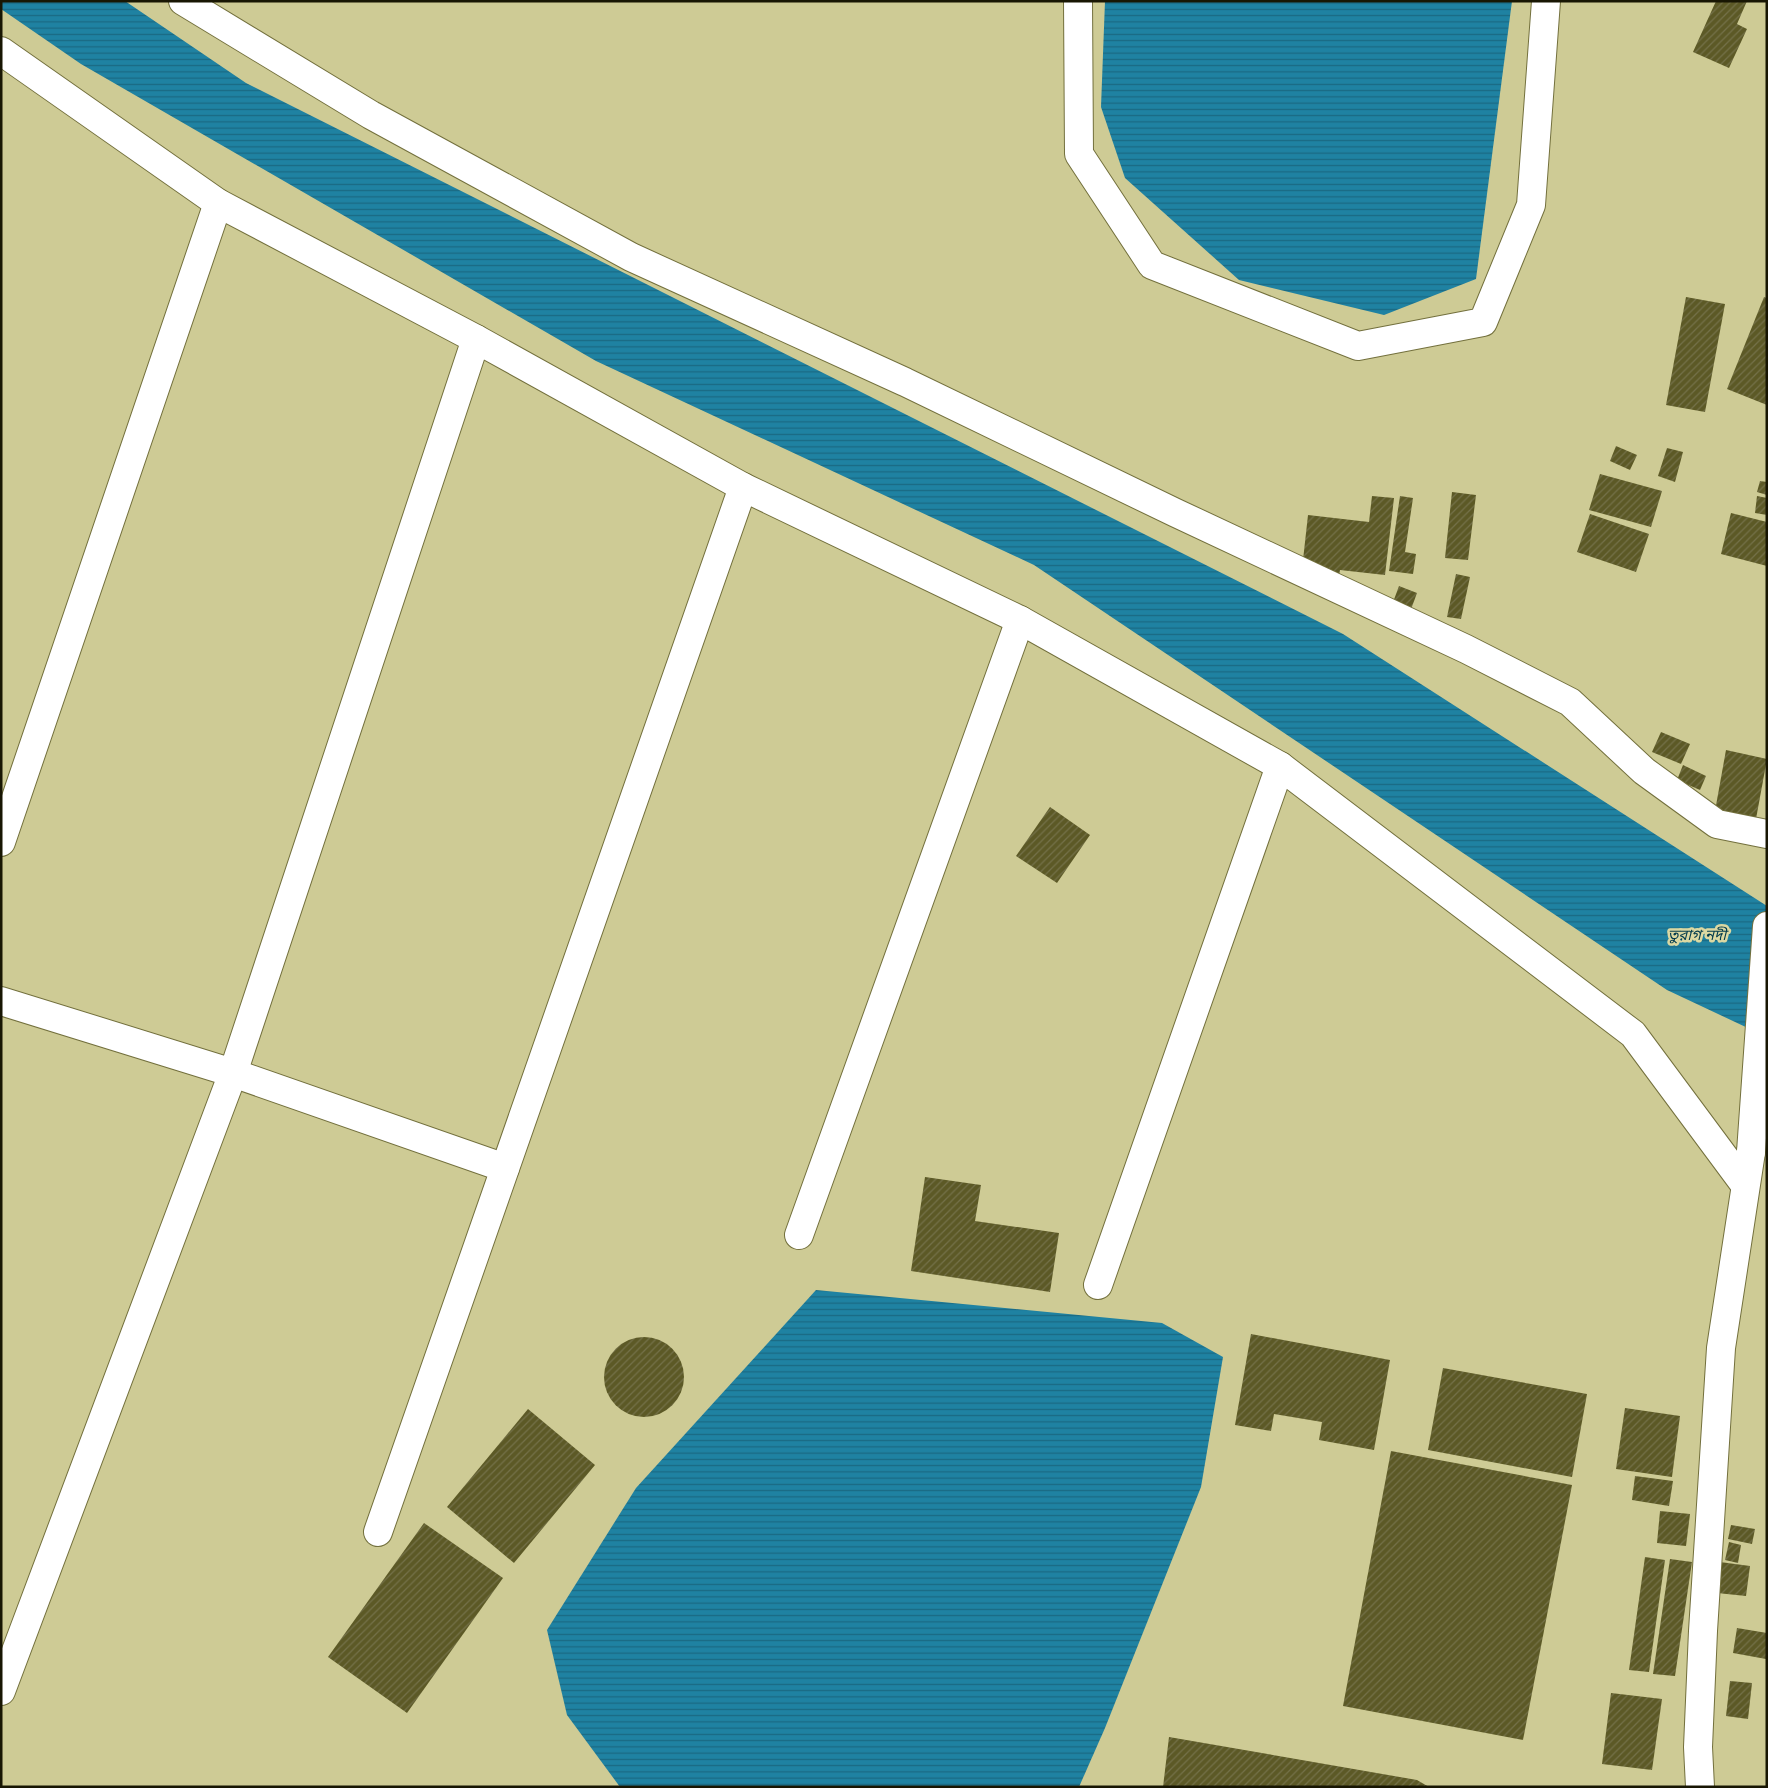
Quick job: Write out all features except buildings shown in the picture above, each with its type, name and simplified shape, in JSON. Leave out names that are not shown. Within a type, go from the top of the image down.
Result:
[{"type":"street","points":[[183,1],[371,115],[630,257],[914,386],[1176,513],[1466,649],[1570,702],[1644,771],[1717,824],[1767,834]]},
{"type":"street","points":[[1078,1],[1079,154],[1152,265],[1358,346],[1483,322],[1531,205],[1546,1]]},
{"type":"street","points":[[1,51],[218,203],[476,339],[743,487],[1020,620],[1280,766],[1633,1034],[1745,1185]]},
{"type":"street","points":[[1,842],[218,203]]},
{"type":"street","points":[[1,1691],[234,1073],[476,339]]},
{"type":"street","points":[[378,1532],[743,487]]},
{"type":"street","points":[[799,1235],[1020,620]]},
{"type":"street","points":[[1098,1285],[1280,766]]},
{"type":"street","points":[[1700,1787],[1698,1747],[1703,1631],[1722,1348],[1751,1152],[1767,926]]},
{"type":"street","points":[[1,1002],[234,1073],[505,1168]]},
{"type":"water","name":"তুরাগ নদী","points":[[1,1],[125,1],[246,83],[1343,634],[1767,906],[1767,1037],[1667,990],[1034,565],[596,361],[81,64],[1,9]]},
{"type":"water","points":[[1105,1],[1512,1],[1476,279],[1384,315],[1239,280],[1125,178],[1101,107]]},
{"type":"water","points":[[816,1290],[1162,1323],[1223,1357],[1201,1487],[1105,1728],[1079,1787],[620,1787],[567,1715],[547,1630],[636,1488]]}]
